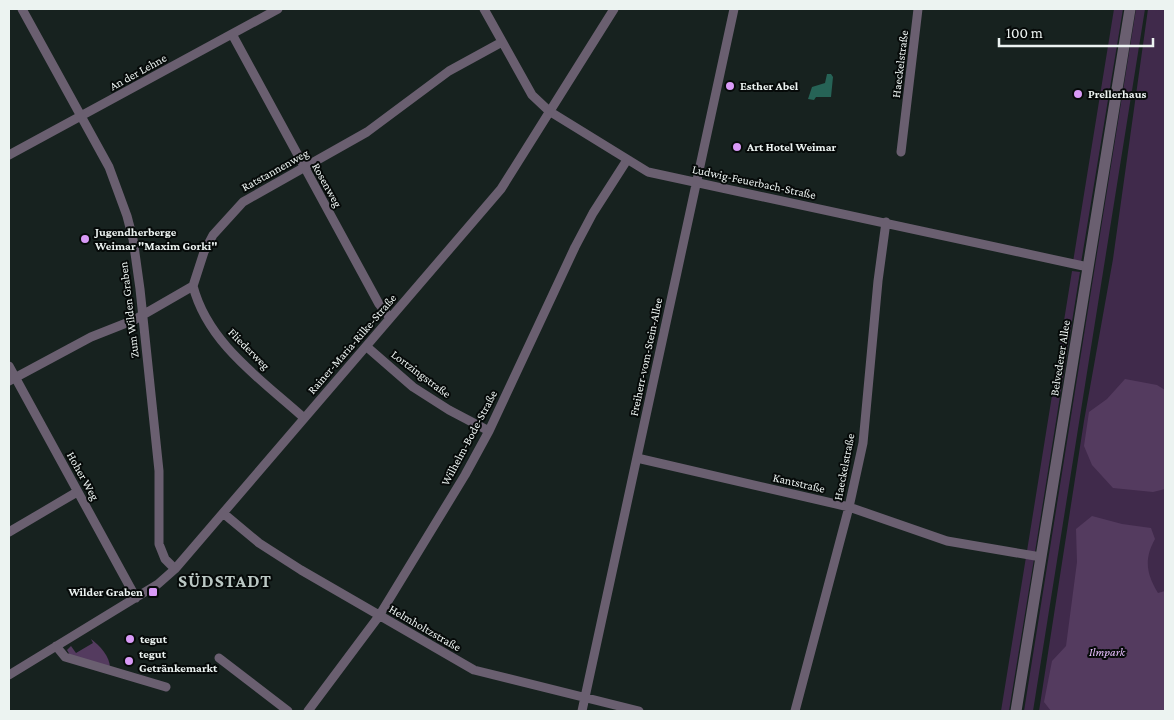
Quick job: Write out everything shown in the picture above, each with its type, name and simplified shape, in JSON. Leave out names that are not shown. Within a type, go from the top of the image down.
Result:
[{"type":"street","name":"Zum Wilden Graben","points":[[22,9],[110,167],[133,239],[143,313],[158,470],[159,544],[165,559],[175,569]]},
{"type":"street","name":"An der Lehne","points":[[9,155],[278,9]]},
{"type":"street","name":"Ludwig-Feuerbach-Straße","points":[[484,9],[532,95],[549,111],[648,172],[1088,267]]},
{"type":"street","name":"Rainer-Maria-Rilke-Straße","points":[[9,675],[158,584],[175,569],[501,189],[614,9]]},
{"type":"street","name":"Freiherr-vom-Stein-Allee","points":[[582,711],[734,9]]},
{"type":"street","name":"Haeckelstraße","points":[[902,152],[918,9]]},
{"type":"street","name":"Belvederer Allee","points":[[1016,711],[1130,9]]},
{"type":"street","name":"Rosenweg","points":[[232,34],[379,304],[390,318]]},
{"type":"street","name":"Ratstannenweg","points":[[194,286],[204,252],[213,235],[243,202],[367,132],[449,71],[502,42]]},
{"type":"street","name":"Wilhelm-Bode-Straße","points":[[308,711],[379,616],[489,431],[574,247],[627,160]]},
{"type":"street","name":"Haeckelstraße","points":[[796,711],[849,507],[867,412],[878,281],[886,222]]},
{"type":"street","points":[[12,379],[91,337],[134,320],[143,313],[194,286]]},
{"type":"street","name":"Fliederweg","points":[[194,286],[198,305],[221,341],[304,418]]},
{"type":"street","name":"Lortzingstraße","points":[[367,346],[413,386],[449,410],[489,431]]},
{"type":"street","name":"Hoher Weg","points":[[9,366],[12,379],[136,598]]},
{"type":"street","name":"Kantstraße","points":[[638,458],[849,507],[948,541],[1041,557]]},
{"type":"street","points":[[9,532],[77,492]]},
{"type":"street","name":"Helmholtzstraße","points":[[223,513],[259,543],[379,616],[474,670],[639,711]]},
{"type":"street","points":[[56,646],[65,657],[166,688]]},
{"type":"street","points":[[219,658],[288,711]]},
{"type":"green space","points":[[1114,9],[1123,9],[1081,263],[1073,262]]},
{"type":"green space","points":[[1136,9],[1145,9],[1033,711],[1024,711]]},
{"type":"green space","name":"Ilmpark","points":[[1148,9],[1165,9],[1165,711],[1039,711],[1084,421],[1113,259]]},
{"type":"green space","points":[[1072,271],[1080,272],[1035,552],[1027,551]]},
{"type":"green space","points":[[1125,379],[1157,385],[1165,390],[1165,489],[1153,492],[1113,488],[1092,465],[1084,446],[1089,412],[1107,399]]},
{"type":"green space","points":[[1092,516],[1122,524],[1151,528],[1155,539],[1149,553],[1149,572],[1158,593],[1165,591],[1165,711],[1051,711],[1044,702],[1052,661],[1066,646],[1077,562],[1076,529]]},
{"type":"green space","points":[[1026,557],[1034,559],[1009,711],[1001,711]]},
{"type":"green space","points":[[91,639],[106,655],[110,668],[70,655],[67,650],[71,646],[76,653],[93,643]]},
{"type":"shaded area","points":[[827,74],[831,74],[833,77],[831,97],[816,97],[814,100],[808,99],[812,87],[825,83]]},
{"type":"place","name":"Esther Abel","points":[[730,86]]},
{"type":"place","name":"Prellerhaus","points":[[1078,94]]},
{"type":"place","name":"Art Hotel Weimar","points":[[737,147]]},
{"type":"place","name":"Jugendherberge Weimar \"Maxim Gorki\"","points":[[85,239]]},
{"type":"place","name":"Wilder Graben","points":[[153,592]]},
{"type":"place","name":"tegut","points":[[130,639]]},
{"type":"place","name":"tegut Getränkemarkt","points":[[129,661]]},
{"type":"district","name":"SÜDSTADT","points":[[225,581]]}]
